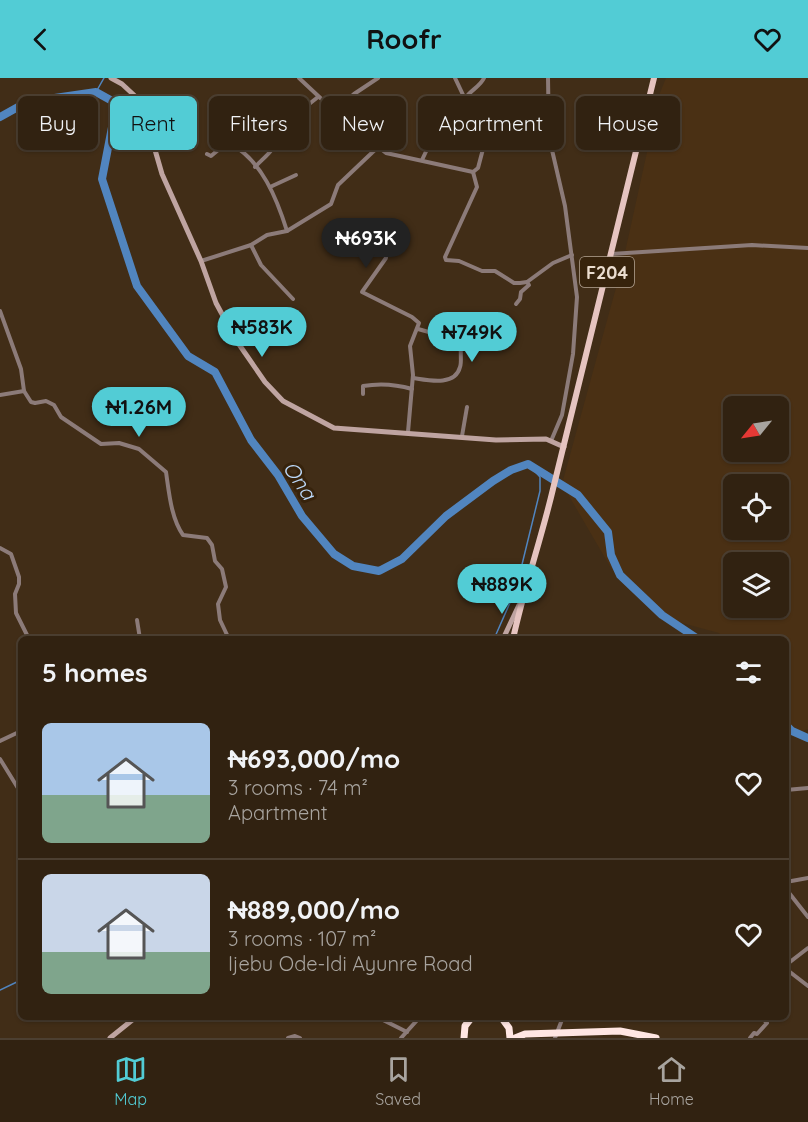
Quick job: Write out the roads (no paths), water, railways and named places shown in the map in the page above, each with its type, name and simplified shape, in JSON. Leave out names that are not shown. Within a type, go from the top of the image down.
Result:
[{"type":"highway","points":[[464,1038],[465,1026],[470,1020]]},
{"type":"highway","points":[[503,1020],[508,1028],[510,1038]]},
{"type":"highway","points":[[508,1028],[525,1034],[555,1036],[620,1031],[656,1038]]},
{"type":"highway","points":[[515,1038],[525,1034]]},
{"type":"main road","name":"F204","points":[[514,636],[521,601],[564,447],[654,78]]},
{"type":"street","points":[[111,78],[122,84],[136,97],[144,112],[162,174],[201,261],[216,303],[236,340],[265,382],[283,401],[334,428],[551,441],[564,447]]},
{"type":"street","points":[[299,78],[321,100]]},
{"type":"street","points":[[352,96],[378,78]]},
{"type":"street","points":[[455,78],[465,99],[470,91],[481,84],[484,78]]},
{"type":"street","points":[[548,78],[549,137],[566,206],[577,297],[573,354],[562,415],[551,441]]},
{"type":"street","points":[[255,166],[273,150],[276,137],[299,112],[318,97]]},
{"type":"street","points":[[422,160],[438,126],[444,126],[476,141],[483,149],[478,168],[473,172]]},
{"type":"street","points":[[207,154],[211,156],[223,146],[231,144],[242,150],[270,187],[287,231]]},
{"type":"street","points":[[201,261],[251,245],[267,235],[287,231],[331,204],[338,185],[375,150]]},
{"type":"street","points":[[382,150],[386,153],[473,172]]},
{"type":"street","points":[[473,172],[477,187],[445,257],[446,260],[459,261],[482,271],[495,271],[514,283],[526,282],[553,263],[572,255]]},
{"type":"street","points":[[270,187],[296,175]]},
{"type":"street","points":[[251,245],[261,265],[293,299]]},
{"type":"street","points":[[611,254],[752,245],[808,248]]},
{"type":"street","points":[[386,258],[362,292],[412,317],[419,323],[410,345],[413,378],[408,432]]},
{"type":"street","points":[[516,304],[521,292],[529,285],[526,282]]},
{"type":"street","points":[[0,312],[21,369],[24,391],[31,402],[35,404],[46,401],[54,405],[61,417],[101,444],[119,443],[139,449],[166,472],[179,529],[183,535],[207,538],[212,545],[215,561],[222,569],[226,587],[218,604],[220,620],[228,636]]},
{"type":"street","points":[[413,378],[443,380],[451,378],[459,371],[461,365],[461,348],[436,334],[418,329]]},
{"type":"street","points":[[363,394],[363,386],[371,384],[386,383],[412,389]]},
{"type":"street","points":[[0,395],[24,391]]},
{"type":"street","points":[[462,436],[467,407]]},
{"type":"street","points":[[0,548],[11,554],[19,577],[15,594],[16,613],[28,636]]},
{"type":"street","points":[[504,636],[521,601]]},
{"type":"street","points":[[137,620],[140,636]]},
{"type":"street","points":[[0,741],[18,732]]},
{"type":"street","points":[[0,759],[18,784]]},
{"type":"street","points":[[789,789],[808,788]]},
{"type":"street","points":[[789,881],[808,878]]},
{"type":"street","points":[[789,893],[808,916]]},
{"type":"street","points":[[789,964],[808,948]]},
{"type":"street","points":[[789,970],[808,986]]},
{"type":"street","points":[[110,1038],[132,1020]]},
{"type":"street","points":[[383,1020],[407,1032]]},
{"type":"street","points":[[401,1038],[417,1020]]},
{"type":"street","points":[[555,1036],[562,1020]]},
{"type":"street","points":[[750,1038],[754,1033],[758,1035],[767,1023],[764,1020]]},
{"type":"street","points":[[288,1038],[295,1036],[300,1038]]},
{"type":"waterway","points":[[96,92],[104,78]]},
{"type":"waterway","name":"Ona","points":[[0,117],[27,102],[96,92],[114,102],[113,122],[102,179],[137,286],[188,356],[215,372],[251,440],[278,475],[302,516],[334,554],[353,566],[379,571],[402,559],[446,516],[493,481],[511,470],[528,464],[578,495],[608,532],[611,555],[620,575],[662,615],[694,636]]},
{"type":"waterway","points":[[495,636],[516,589],[540,491],[540,477],[528,464]]},
{"type":"waterway","name":"Ona","points":[[789,728],[808,738]]},
{"type":"waterway","points":[[0,990],[18,981]]}]
